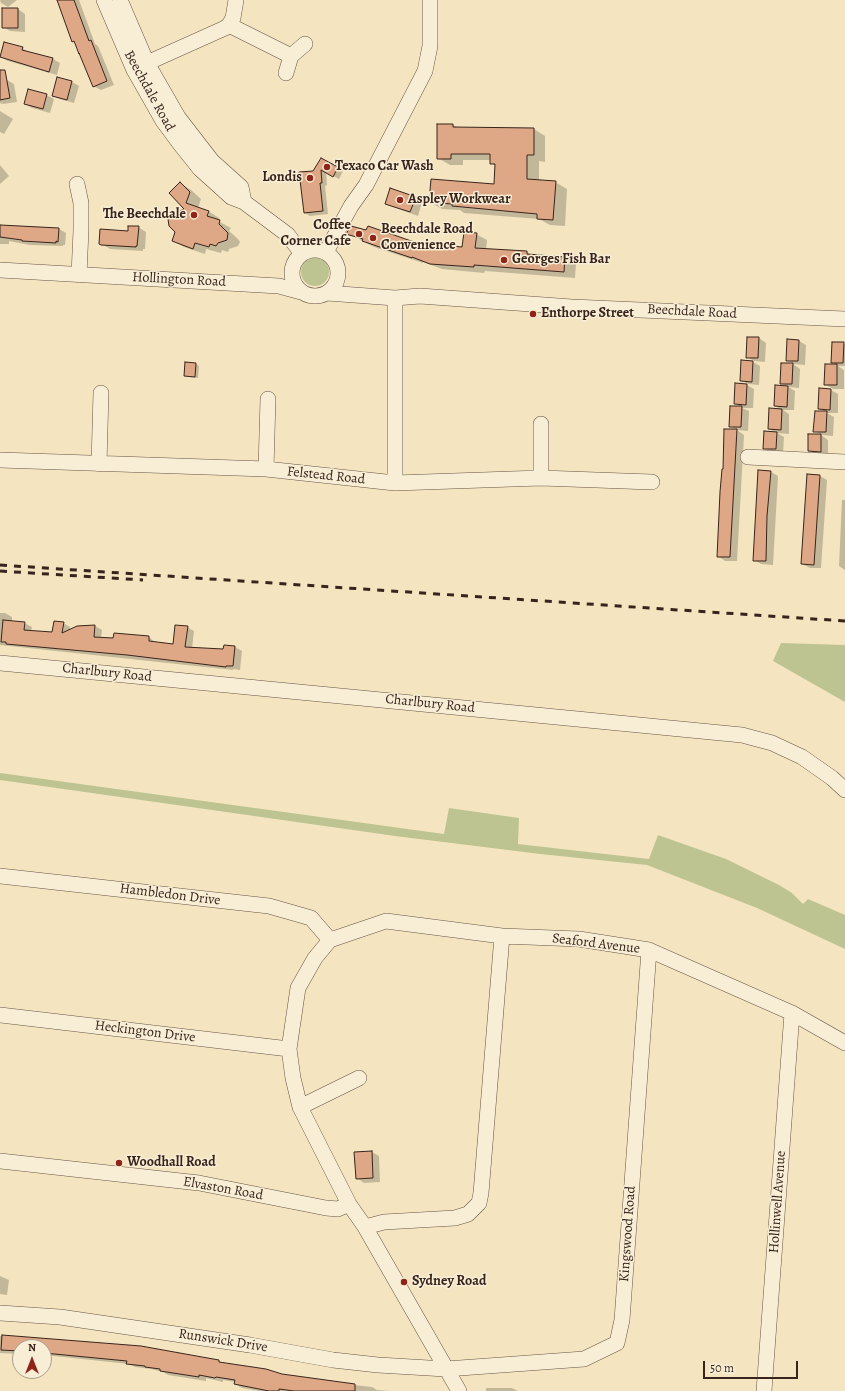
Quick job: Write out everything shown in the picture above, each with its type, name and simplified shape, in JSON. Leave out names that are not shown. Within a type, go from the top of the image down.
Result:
[{"type":"street","name":"Beechdale Road","points":[[104,0],[140,66],[212,161],[241,187],[244,202],[288,235],[302,254]]},
{"type":"street","name":"Beechdale Road","points":[[120,0],[140,66]]},
{"type":"street","points":[[140,66],[201,38],[219,32],[229,25],[233,18],[236,0]]},
{"type":"street","points":[[326,252],[350,206],[366,185],[425,71],[430,46],[430,0]]},
{"type":"street","points":[[229,25],[291,56]]},
{"type":"street","points":[[286,73],[291,56],[305,44]]},
{"type":"street","points":[[77,184],[74,204],[82,230],[79,275]]},
{"type":"street","points":[[327,293],[334,287],[338,278],[335,261],[326,252],[314,250],[302,254],[297,258],[292,269],[297,286],[314,296],[327,293],[395,298],[395,483]]},
{"type":"street","name":"Hollington Road","points":[[0,270],[297,286]]},
{"type":"street","name":"Beechdale Road","points":[[338,278],[350,285],[396,289],[420,296]]},
{"type":"street","name":"Beechdale Road","points":[[395,298],[420,296],[572,307],[845,319]]},
{"type":"street","points":[[98,464],[101,393]]},
{"type":"street","points":[[266,469],[268,399]]},
{"type":"street","points":[[541,424],[541,478]]},
{"type":"street","points":[[748,457],[845,462]]},
{"type":"street","name":"Felstead Road","points":[[0,460],[266,469],[395,483],[541,478],[652,482]]},
{"type":"street","name":"Charlbury Road","points":[[0,663],[742,735],[772,743],[802,757],[832,778],[845,790]]},
{"type":"street","name":"Hambledon Drive","points":[[0,876],[269,906],[311,918],[330,940]]},
{"type":"street","name":"Seaford Avenue","points":[[330,940],[386,921],[502,936],[579,939],[650,950],[792,1013],[845,1043]]},
{"type":"street","points":[[365,1227],[384,1222],[455,1218],[468,1214],[479,1204],[502,936]]},
{"type":"street","points":[[330,940],[315,958],[298,988],[289,1049],[293,1078],[300,1107],[349,1204],[365,1227],[459,1391]]},
{"type":"street","name":"Kingswood Road","points":[[446,1369],[584,1359],[617,1343],[622,1320],[650,950]]},
{"type":"street","name":"Hollinwell Avenue","points":[[764,1391],[792,1013]]},
{"type":"street","name":"Heckington Drive","points":[[0,1015],[289,1049]]},
{"type":"street","points":[[300,1107],[359,1078]]},
{"type":"street","name":"Elvaston Road","points":[[0,1161],[199,1183],[326,1208],[338,1209],[349,1204]]},
{"type":"street","name":"Runswick Drive","points":[[0,1314],[60,1317],[250,1345],[333,1360],[378,1365],[446,1369]]},
{"type":"green space","points":[[315,258],[325,262],[329,272],[325,282],[315,286],[305,282],[301,272],[305,262]]},
{"type":"green space","points":[[781,643],[845,645],[845,702],[773,661]]},
{"type":"green space","points":[[0,773],[444,834],[449,808],[519,818],[518,844],[649,859],[658,835],[726,859],[779,885],[792,893],[803,904],[808,899],[845,915],[845,949],[757,908],[647,865],[540,854],[395,836],[0,780]]},
{"type":"building","points":[[57,0],[74,0],[89,41],[91,40],[107,81],[93,87],[74,41],[72,42]]},
{"type":"building","points":[[2,8],[18,8],[18,28],[2,28]]},
{"type":"building","points":[[4,42],[23,47],[22,50],[53,58],[49,72],[0,57]]},
{"type":"building","points":[[0,70],[5,70],[10,98],[0,100]]},
{"type":"building","points":[[57,77],[72,81],[67,100],[52,96]]},
{"type":"building","points":[[28,89],[47,94],[43,109],[24,104]]},
{"type":"building","points":[[437,124],[453,124],[453,127],[534,128],[534,155],[527,155],[527,179],[556,181],[553,220],[537,219],[537,214],[452,206],[452,204],[429,202],[431,179],[494,184],[495,164],[490,164],[490,154],[451,154],[451,159],[437,159]]},
{"type":"building","points":[[321,158],[338,167],[333,177],[321,170],[322,183],[320,183],[323,211],[304,213],[299,172],[313,171]]},
{"type":"building","name":"The Beechdale","points":[[180,182],[190,192],[186,203],[209,211],[207,216],[220,220],[219,224],[228,233],[227,240],[218,243],[216,246],[210,244],[209,247],[195,243],[193,249],[172,241],[175,232],[169,226],[168,219],[171,215],[184,209],[169,193]]},
{"type":"building","name":"Aspley Workwear","points":[[390,188],[416,197],[410,212],[385,204]]},
{"type":"building","points":[[0,225],[59,228],[58,242],[22,241],[0,237]]},
{"type":"building","points":[[128,226],[139,226],[136,247],[99,244],[100,229],[128,231]]},
{"type":"building","points":[[351,226],[366,230],[368,226],[417,243],[462,247],[464,232],[477,233],[475,248],[527,251],[527,254],[565,257],[564,272],[474,265],[474,267],[430,264],[362,241],[363,239],[346,234]]},
{"type":"building","points":[[747,337],[759,337],[758,358],[746,358]]},
{"type":"building","points":[[787,339],[799,340],[798,361],[786,361]]},
{"type":"building","points":[[832,342],[844,342],[843,363],[831,363]]},
{"type":"building","points":[[741,360],[753,361],[752,382],[740,381]]},
{"type":"building","points":[[185,362],[196,363],[195,377],[184,376]]},
{"type":"building","points":[[781,363],[793,363],[792,384],[780,384]]},
{"type":"building","points":[[825,364],[837,364],[837,385],[824,385]]},
{"type":"building","points":[[735,383],[747,384],[746,405],[734,404]]},
{"type":"building","points":[[775,385],[788,386],[787,407],[774,406]]},
{"type":"building","points":[[819,388],[831,389],[830,410],[818,409]]},
{"type":"building","points":[[730,406],[742,406],[741,427],[729,427]]},
{"type":"building","points":[[769,408],[782,409],[781,430],[768,429]]},
{"type":"building","points":[[815,411],[827,411],[826,432],[813,432]]},
{"type":"building","points":[[724,429],[737,429],[730,557],[717,557],[720,492],[723,469]]},
{"type":"building","points":[[764,431],[777,432],[776,449],[763,449]]},
{"type":"building","points":[[808,434],[821,434],[821,452],[808,451]]},
{"type":"building","points":[[758,470],[771,471],[767,516],[766,561],[753,561]]},
{"type":"building","points":[[807,474],[820,475],[814,565],[801,564]]},
{"type":"building","points":[[3,620],[25,622],[24,630],[52,632],[54,621],[64,622],[62,633],[77,626],[95,625],[94,637],[113,638],[114,633],[149,636],[149,641],[173,644],[175,625],[188,626],[185,647],[223,649],[224,645],[235,646],[233,666],[226,667],[127,655],[6,644],[6,642],[1,642]]},
{"type":"building","points":[[372,1151],[373,1178],[356,1179],[354,1152]]},
{"type":"building","points":[[2,1335],[141,1346],[219,1360],[219,1362],[266,1369],[282,1374],[355,1384],[355,1391],[294,1391],[279,1389],[279,1391],[269,1391],[234,1384],[235,1380],[199,1375],[199,1377],[160,1371],[160,1369],[126,1364],[127,1361],[52,1354],[52,1339],[12,1339],[12,1351],[1,1350]]},
{"type":"railway","points":[[0,565],[845,621]]},
{"type":"railway","points":[[0,571],[143,580]]},
{"type":"place","name":"Texaco Car Wash","points":[[327,167]]},
{"type":"place","name":"Londis","points":[[310,178]]},
{"type":"place","name":"Aspley Workwear","points":[[400,200]]},
{"type":"place","name":"The Beechdale","points":[[194,215]]},
{"type":"place","name":"Coffee Corner Cafe","points":[[359,234]]},
{"type":"place","name":"Beechdale Road Convenience","points":[[373,238]]},
{"type":"place","name":"Georges Fish Bar","points":[[504,260]]},
{"type":"place","name":"Enthorpe Street","points":[[533,314]]},
{"type":"place","name":"Woodhall Road","points":[[119,1163]]},
{"type":"place","name":"Sydney Road","points":[[404,1282]]}]
